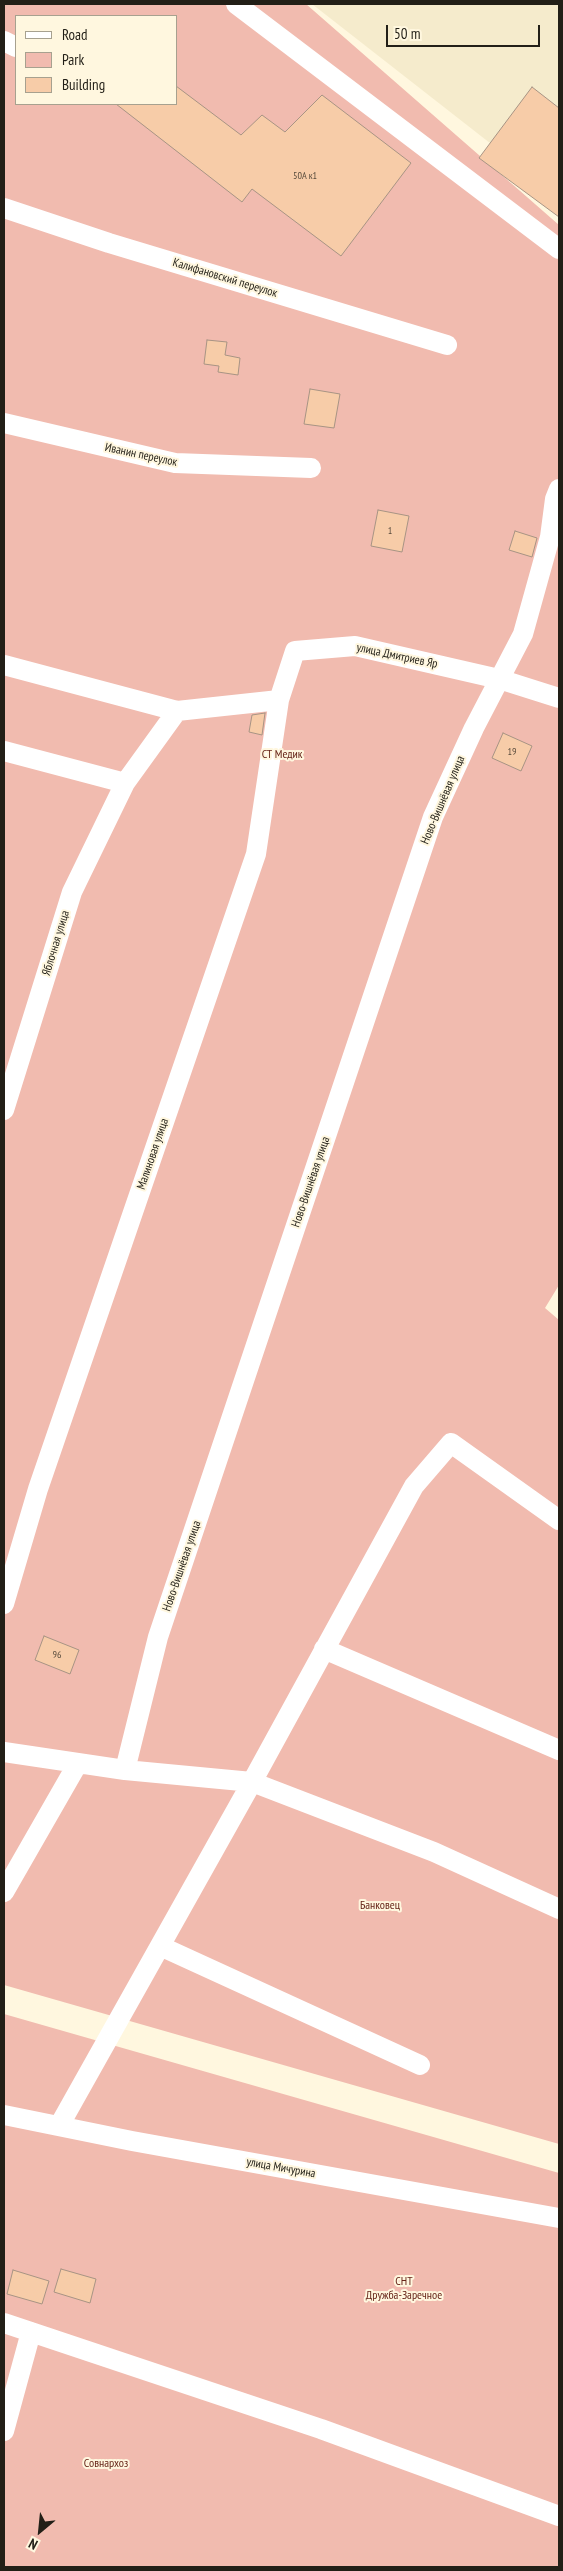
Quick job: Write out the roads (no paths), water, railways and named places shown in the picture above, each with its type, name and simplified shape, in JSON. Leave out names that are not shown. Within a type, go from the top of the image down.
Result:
[{"type":"street","points":[[236,4],[559,249]]},
{"type":"street","name":"Калифановский переулок","points":[[4,208],[109,243],[447,345]]},
{"type":"street","name":"Иванин переулок","points":[[4,423],[175,463],[311,468]]},
{"type":"street","name":"Ново-Вишнёвая улица","points":[[125,1770],[158,1638],[433,817],[499,679],[523,634],[550,537],[555,499],[559,489]]},
{"type":"street","name":"улица Дмитриев Яр","points":[[279,700],[295,650],[355,646],[499,679],[559,698]]},
{"type":"street","points":[[4,665],[177,711],[279,700]]},
{"type":"street","name":"Малиновая улица","points":[[4,1604],[38,1489],[256,854],[279,700]]},
{"type":"street","points":[[4,751],[125,783],[177,711]]},
{"type":"street","name":"Яблочная улица","points":[[4,1110],[72,892],[125,783]]},
{"type":"street","points":[[59,2126],[252,1782],[414,1486],[451,1444],[559,1520]]},
{"type":"street","points":[[324,1649],[559,1750]]},
{"type":"street","points":[[4,1752],[125,1770],[252,1782],[434,1852],[559,1909]]},
{"type":"street","points":[[4,1892],[78,1763]]},
{"type":"street","points":[[160,1946],[420,2064]]},
{"type":"street","name":"улица Мичурина","points":[[4,2115],[559,2218]]},
{"type":"street","points":[[4,2323],[320,2429],[559,2516]]},
{"type":"street","points":[[4,2431],[31,2332]]},
{"type":"park label","name":"СТ Медик","points":[[282,755]]},
{"type":"park label","name":"Банковец","points":[[380,1906]]},
{"type":"park label","name":"СНТ Дружба-Заречное","points":[[404,2289]]},
{"type":"park label","name":"Совнархоз","points":[[106,2464]]}]
